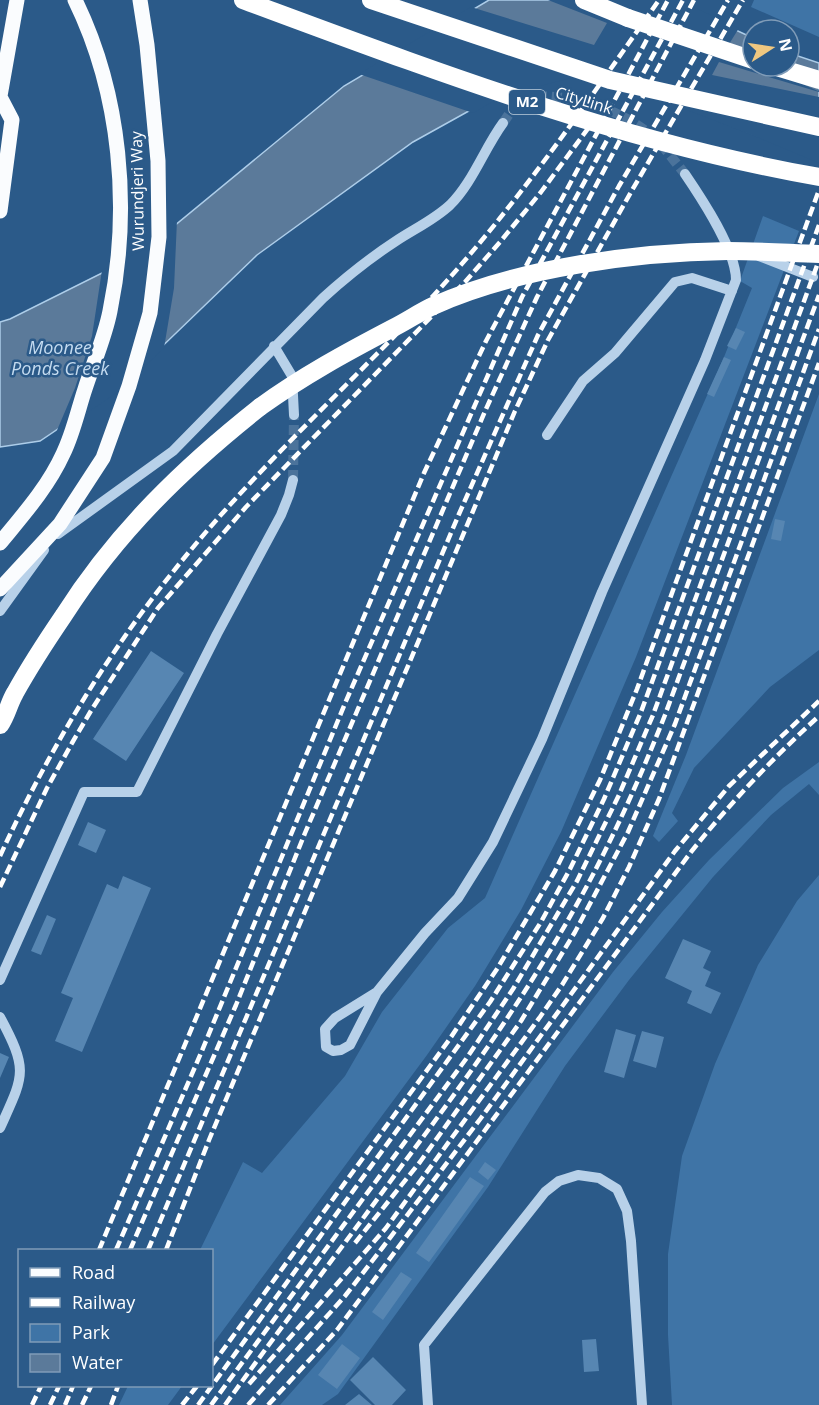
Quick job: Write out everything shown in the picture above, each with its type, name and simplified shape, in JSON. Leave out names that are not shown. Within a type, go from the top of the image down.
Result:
[{"type":"highway","name":"CityLink","points":[[243,0],[457,79],[594,124],[753,165],[819,177]]},
{"type":"highway","name":"CityLink","points":[[371,0],[610,80],[819,127]]},
{"type":"highway","points":[[584,0],[628,18],[741,56]]},
{"type":"highway","points":[[801,75],[819,80]]},
{"type":"highway","points":[[0,725],[7,716],[7,697],[96,567],[144,510],[166,487],[230,430],[283,390],[317,368],[434,306],[510,280],[604,261],[665,254],[727,251],[819,254]]},
{"type":"main road","points":[[0,211],[12,120],[0,97],[16,0]]},
{"type":"main road","name":"Wurundjeri Way","points":[[0,543],[37,497],[63,454],[110,313],[119,246],[120,168],[107,94],[88,27],[75,0]]},
{"type":"main road","name":"Wurundjeri Way","points":[[0,589],[60,524],[103,458],[129,386],[150,313],[159,237],[158,161],[147,45],[140,0]]},
{"type":"street","points":[[0,611],[57,535],[173,451],[323,297],[349,275],[450,205],[469,179],[503,123]]},
{"type":"street","points":[[376,992],[335,1018],[325,1029],[326,1047],[333,1051],[350,1045],[376,992],[425,933],[458,898],[493,842],[542,739],[602,592],[705,360],[732,291],[736,280],[736,270],[720,232],[685,174]]},
{"type":"street","points":[[720,232],[764,259],[813,277]]},
{"type":"street","points":[[547,435],[583,381],[615,353],[675,282],[692,278],[732,291]]},
{"type":"street","points":[[274,346],[292,376],[294,415]]},
{"type":"street","points":[[0,980],[84,792],[137,792],[212,644],[281,516],[293,480]]},
{"type":"street","points":[[0,1017],[16,1050],[21,1075],[18,1088],[0,1128]]},
{"type":"street","points":[[429,1405],[424,1345],[545,1192],[560,1181],[578,1175],[599,1178],[617,1189],[627,1211],[632,1241],[642,1405]]},
{"type":"green space","points":[[754,0],[819,0],[819,37],[801,29],[801,18],[776,18],[751,7]]},
{"type":"green space","points":[[763,216],[799,231],[636,657],[561,832],[521,910],[475,986],[427,1055],[213,1344],[213,1249],[200,1249],[243,1162],[262,1173],[345,1076],[382,1012],[448,928],[485,898],[724,357],[752,288],[740,281]]},
{"type":"green space","points":[[819,394],[819,650],[770,687],[694,768],[672,813],[678,821],[659,842],[653,836],[686,755]]},
{"type":"green space","points":[[819,762],[819,795],[809,784],[771,815],[713,877],[629,980],[565,1066],[488,1187],[338,1394],[322,1405],[280,1405],[342,1335],[613,972],[662,912],[709,860],[783,788]]},
{"type":"green space","points":[[819,875],[819,1405],[672,1405],[668,1335],[668,1254],[682,1156],[715,1064],[758,965],[797,901]]},
{"type":"green space","points":[[128,1387],[181,1387],[168,1405],[119,1405]]},
{"type":"water","name":"Moonee Ponds Creek","points":[[489,0],[671,0],[741,32],[741,78],[801,78],[801,57],[819,63],[819,160],[591,70],[503,92],[413,142],[257,255],[120,387],[40,441],[0,447],[0,322],[140,254],[344,86]]},
{"type":"pier","points":[[548,0],[678,0],[739,28],[726,49],[741,58],[741,69],[719,62],[712,75],[819,97],[819,163],[591,73],[504,95],[473,113],[359,74],[471,7],[594,45],[607,23]]},
{"type":"pier","points":[[772,78],[789,78],[818,91],[819,89],[819,92]]},
{"type":"pier","points":[[177,220],[174,288],[164,348],[122,389],[55,435],[75,388],[92,336],[102,270],[139,252]]},
{"type":"building","points":[[736,328],[745,332],[736,350],[727,346]]},
{"type":"building","points":[[724,357],[731,360],[714,397],[707,394]]},
{"type":"building","points":[[775,519],[785,521],[781,541],[771,539]]},
{"type":"building","points":[[151,651],[184,673],[126,761],[93,739]]},
{"type":"building","points":[[88,822],[106,830],[96,853],[78,845]]},
{"type":"building","points":[[123,876],[151,888],[82,1052],[55,1041],[73,998],[61,993],[107,884],[118,889]]},
{"type":"building","points":[[47,915],[56,919],[41,955],[31,951]]},
{"type":"building","points":[[683,939],[711,951],[703,968],[711,972],[705,986],[721,993],[711,1014],[687,1003],[692,991],[665,978]]},
{"type":"building","points":[[616,1029],[636,1035],[624,1078],[604,1072]]},
{"type":"building","points":[[642,1031],[664,1037],[656,1068],[633,1061]]},
{"type":"building","points":[[0,1053],[9,1057],[0,1078]]},
{"type":"building","points":[[485,1162],[496,1170],[488,1180],[478,1172]]},
{"type":"building","points":[[470,1177],[484,1186],[429,1262],[416,1253]]},
{"type":"building","points":[[401,1272],[412,1279],[383,1320],[372,1312]]},
{"type":"building","points":[[596,1339],[599,1371],[584,1372],[582,1340]]},
{"type":"building","points":[[342,1344],[360,1358],[337,1389],[318,1375]]},
{"type":"building","points":[[373,1357],[406,1390],[392,1405],[375,1405],[350,1380]]},
{"type":"building","points":[[359,1394],[372,1405],[345,1405]]},
{"type":"tunnel","points":[[503,123],[521,101],[541,96],[580,101],[605,108],[628,119],[650,134]]},
{"type":"tunnel","points":[[661,144],[685,174]]},
{"type":"tunnel","points":[[293,480],[294,415]]},
{"type":"railway","points":[[0,856],[42,771],[89,690],[170,575],[228,507],[405,326],[495,225],[606,76],[659,0]]},
{"type":"railway","points":[[99,1249],[424,473],[486,341],[668,0]]},
{"type":"railway","points":[[116,1249],[201,1053],[346,701],[522,297],[683,0]]},
{"type":"railway","points":[[130,1249],[236,1005],[305,833],[486,409],[537,297],[694,0]]},
{"type":"railway","points":[[148,1249],[459,514],[538,335],[619,186],[728,0]]},
{"type":"railway","points":[[166,1249],[209,1140],[515,411],[548,340],[743,0]]},
{"type":"railway","points":[[0,887],[47,788],[72,743],[158,608],[246,507],[465,282],[541,192],[598,115]]},
{"type":"railway","points":[[213,1364],[449,1040],[497,969],[555,871],[600,780],[637,689],[819,190]]},
{"type":"railway","points":[[213,1384],[490,1002],[541,922],[570,869],[604,799],[641,712],[819,225]]},
{"type":"railway","points":[[211,1405],[466,1059],[513,989],[577,881],[619,795],[653,715],[819,260]]},
{"type":"railway","points":[[225,1405],[468,1075],[530,983],[582,895],[620,819],[665,715],[819,295]]},
{"type":"railway","points":[[355,1243],[420,1162],[521,1021],[575,932],[628,832],[675,724],[819,329]]},
{"type":"railway","points":[[249,1384],[386,1228],[540,1017],[603,918],[629,867],[659,799],[819,363]]},
{"type":"railway","points":[[248,1405],[345,1296],[383,1247],[481,1118],[675,851],[729,786],[819,701]]},
{"type":"railway","points":[[268,1405],[337,1330],[691,852],[752,781],[819,716]]},
{"type":"railway","points":[[32,1405],[41,1387]]},
{"type":"railway","points":[[50,1405],[59,1387]]},
{"type":"railway","points":[[65,1405],[73,1387]]},
{"type":"railway","points":[[82,1405],[91,1387]]},
{"type":"railway","points":[[111,1405],[118,1387]]},
{"type":"railway","points":[[182,1405],[196,1387]]},
{"type":"railway","points":[[198,1405],[211,1387]]}]
